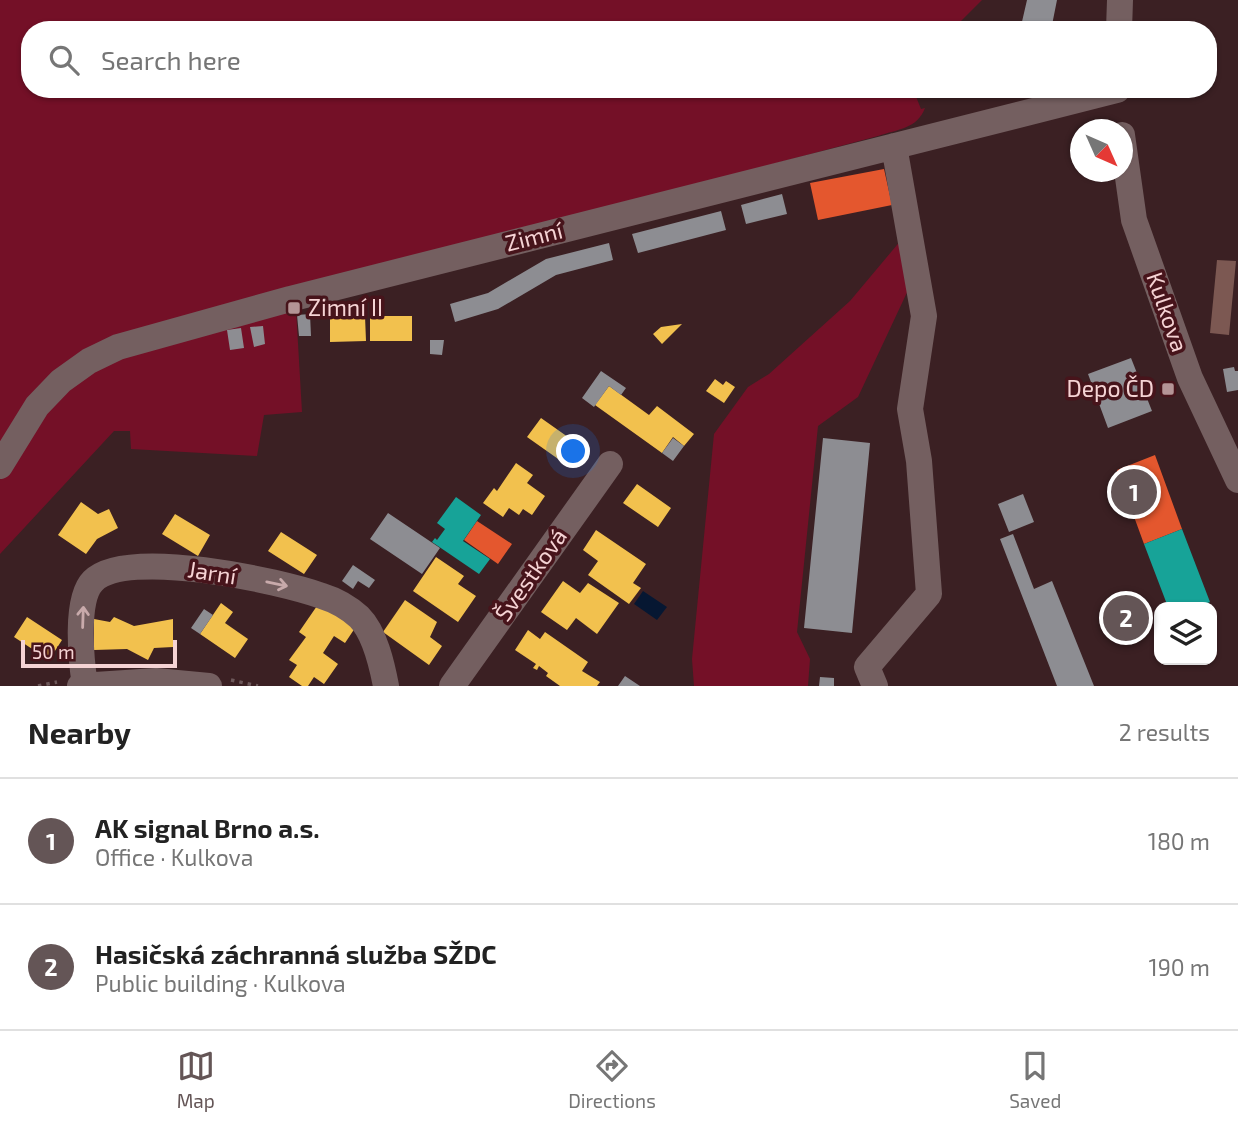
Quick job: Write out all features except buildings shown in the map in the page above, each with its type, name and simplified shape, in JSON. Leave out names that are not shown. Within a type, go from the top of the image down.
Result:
[{"type":"street","points":[[1120,21],[1121,0]]},
{"type":"street","name":"Zimní","points":[[0,466],[37,406],[61,381],[89,361],[118,347],[290,299],[1085,98]]},
{"type":"street","points":[[1118,98],[1121,119]]},
{"type":"street","points":[[875,686],[867,667],[929,594],[919,461],[910,409],[924,316],[894,146]]},
{"type":"street","name":"Kulkova","points":[[1129,182],[1134,220],[1190,378],[1238,480]]},
{"type":"street","name":"Švestková","points":[[452,686],[610,464]]},
{"type":"street","name":"Jarní","points":[[209,686],[156,681],[83,685],[82,616],[84,596],[89,587],[105,572],[116,568],[149,566],[210,571],[322,596],[338,603],[367,626],[386,686]]},
{"type":"shaded area","points":[[0,0],[982,0],[961,21],[21,21],[21,98],[917,98],[921,109],[925,108],[917,120],[900,130],[125,337],[0,454]]},
{"type":"shaded area","points":[[902,239],[910,286],[858,397],[818,426],[797,632],[810,659],[808,686],[694,686],[692,659],[714,434],[748,387],[769,374],[850,301]]},
{"type":"shaded area","points":[[296,309],[302,412],[264,415],[257,456],[131,449],[130,431],[114,431],[0,554],[0,474],[44,410],[112,357]]},
{"type":"water","points":[[643,591],[667,607],[657,620],[634,604]]},
{"type":"place","name":"Zimní II","points":[[294,308]]},
{"type":"place","name":"Depo ČD","points":[[1168,389]]},
{"type":"place","name":"AK signal Brno a.s.","points":[[1134,492]]},
{"type":"place","name":"Hasičská záchranná služba SŽDC","points":[[1126,618]]}]
